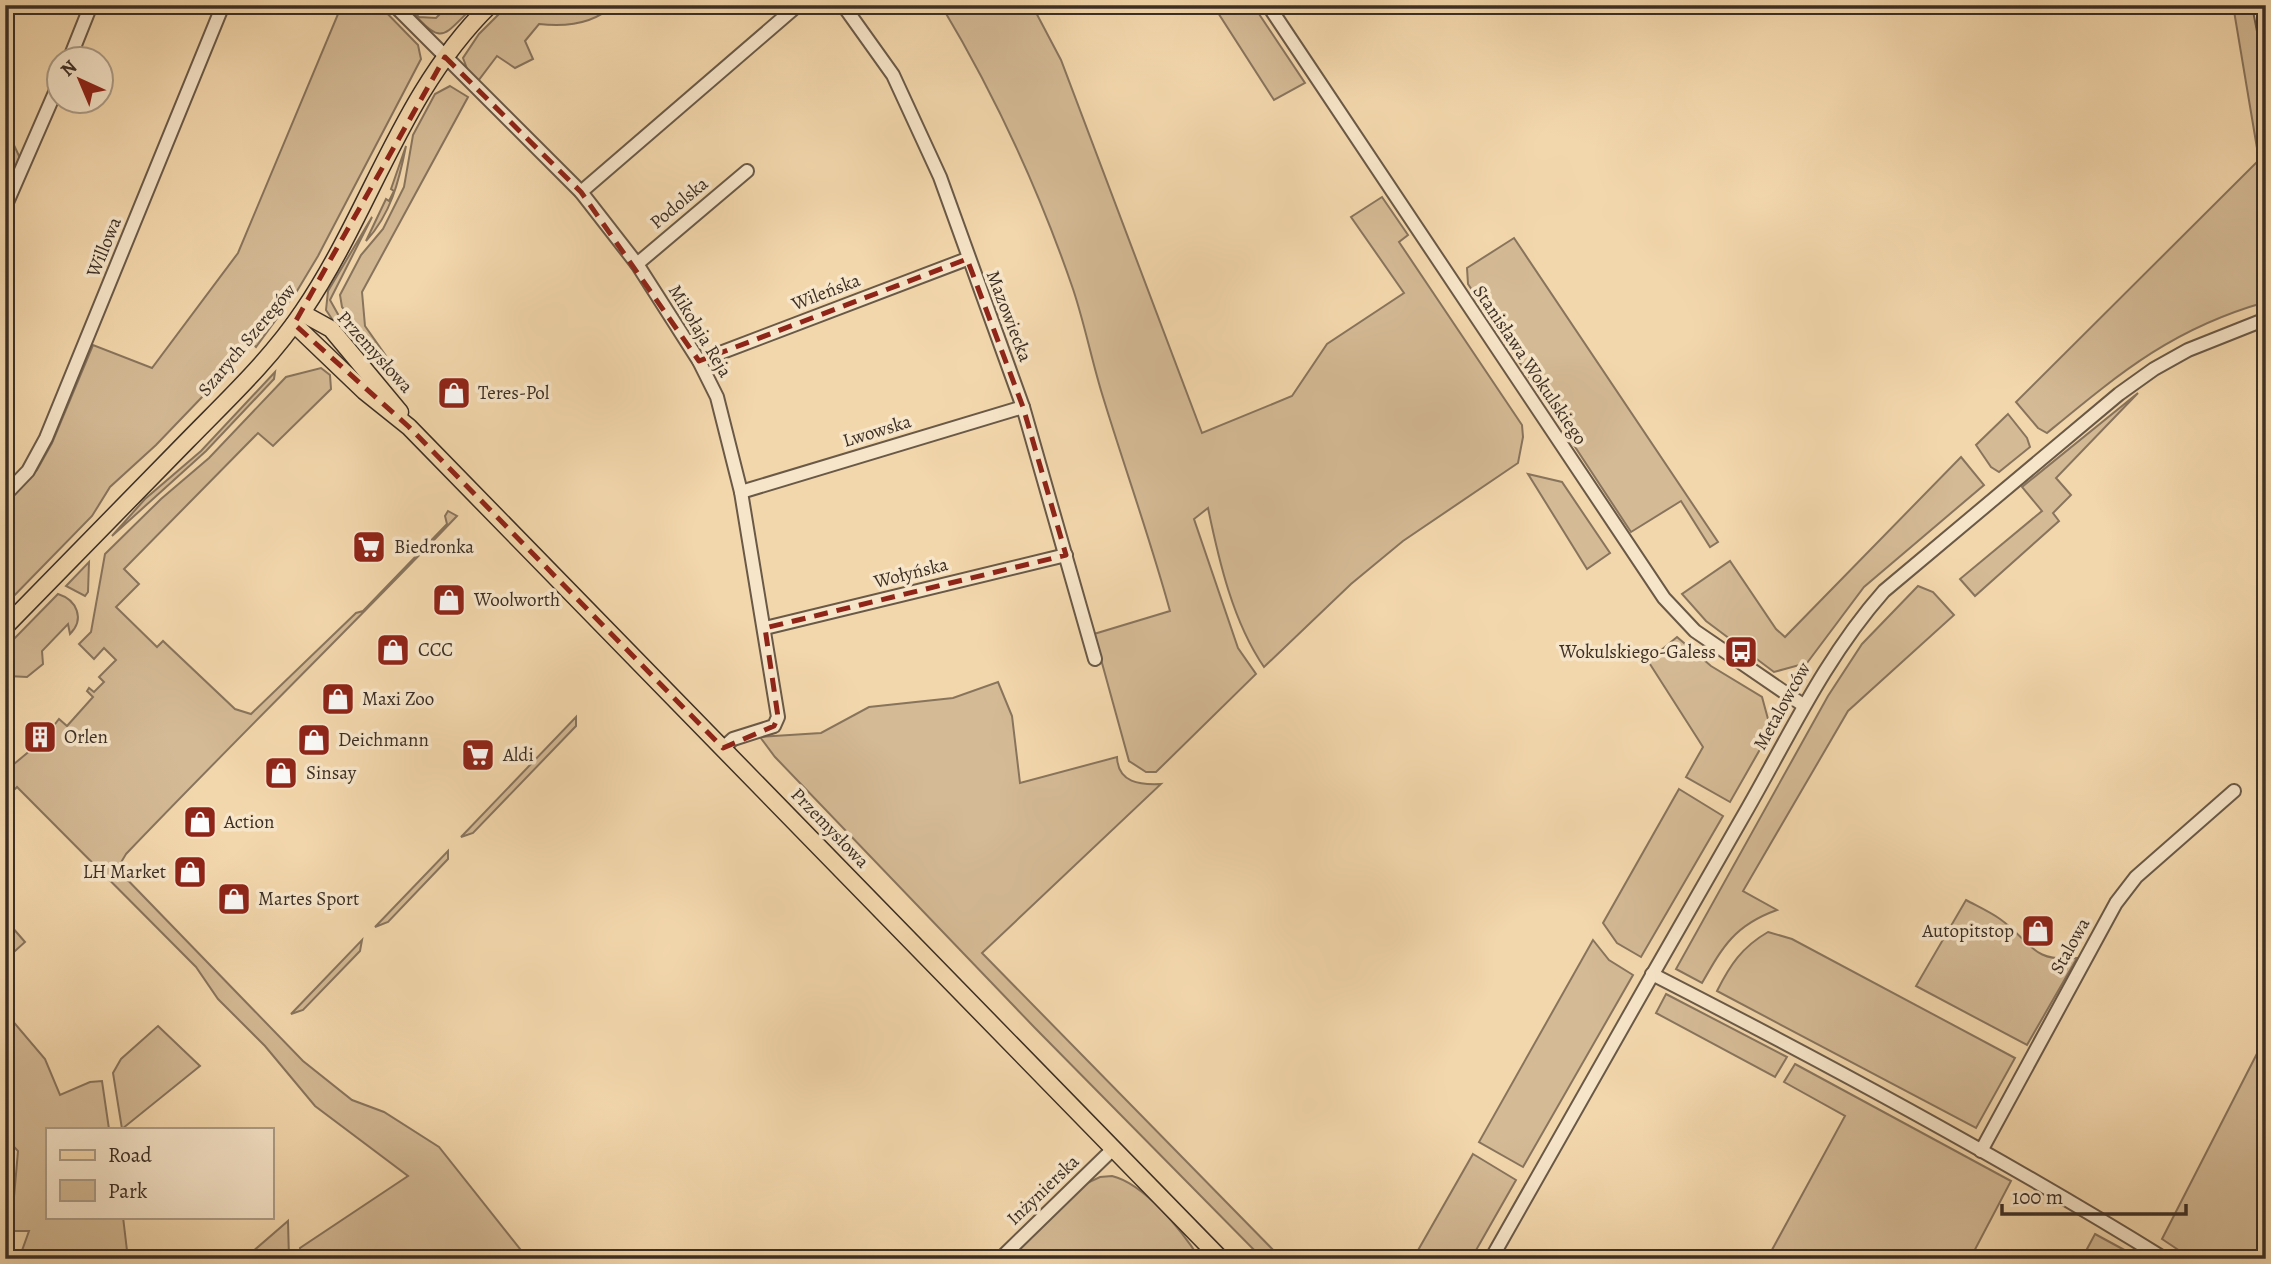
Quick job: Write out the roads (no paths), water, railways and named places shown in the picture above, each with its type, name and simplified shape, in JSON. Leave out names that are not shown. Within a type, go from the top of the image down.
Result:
[{"type":"main road","name":"Szarych Szeregów","points":[[5,627],[205,422],[298,318],[348,233],[415,101],[445,57],[490,5]]},
{"type":"main road","name":"Przemysłowa","points":[[298,318],[364,391],[409,427],[1221,1259]]},
{"type":"main road","name":"Przemysłowa","points":[[298,318],[331,329],[405,418],[409,427]]},
{"type":"street","points":[[75,46],[91,5]]},
{"type":"street","name":"Willowa","points":[[5,495],[28,471],[46,438],[223,5]]},
{"type":"street","name":"Mikołaja Reja","points":[[394,5],[582,192],[636,264],[699,361],[717,397],[741,492],[778,717],[774,726],[733,739],[723,748]]},
{"type":"street","points":[[582,192],[798,5]]},
{"type":"street","name":"Mazowiecka","points":[[843,5],[893,75],[940,177],[967,260],[1023,407],[1095,659]]},
{"type":"street","name":"Stanisława Wokulskiego","points":[[1268,5],[1664,598],[1695,631],[1803,705]]},
{"type":"street","points":[[2259,5],[2266,41]]},
{"type":"street","points":[[5,207],[46,113]]},
{"type":"street","name":"Podolska","points":[[636,264],[747,171]]},
{"type":"street","name":"Wileńska","points":[[699,361],[967,260]]},
{"type":"street","name":"Metalowców","points":[[1492,1259],[1839,645],[1884,591],[2119,394],[2154,369],[2188,350],[2266,319]]},
{"type":"street","name":"Lwowska","points":[[741,492],[1023,407]]},
{"type":"street","name":"Wołyńska","points":[[765,628],[1066,555]]},
{"type":"street","name":"Stalowa","points":[[1981,1151],[2116,903],[2136,877],[2234,791]]},
{"type":"street","points":[[1652,974],[1797,1048],[1981,1151],[2165,1259]]},
{"type":"street","name":"Inżynierska","points":[[1000,1259],[1114,1148]]},
{"type":"place","name":"Teres-Pol","points":[[454,393]]},
{"type":"place","name":"Biedronka","points":[[369,547]]},
{"type":"place","name":"Woolworth","points":[[449,600]]},
{"type":"place","name":"CCC","points":[[393,650]]},
{"type":"place","name":"Wokulskiego-Galess","points":[[1741,652]]},
{"type":"place","name":"Maxi Zoo","points":[[338,699]]},
{"type":"place","name":"Orlen","points":[[40,737]]},
{"type":"place","name":"Deichmann","points":[[314,740]]},
{"type":"place","name":"Aldi","points":[[478,755]]},
{"type":"place","name":"Sinsay","points":[[281,773]]},
{"type":"place","name":"Action","points":[[200,822]]},
{"type":"place","name":"LH Market","points":[[190,872]]},
{"type":"place","name":"Martes Sport","points":[[234,899]]},
{"type":"place","name":"Autopitstop","points":[[2038,931]]}]
